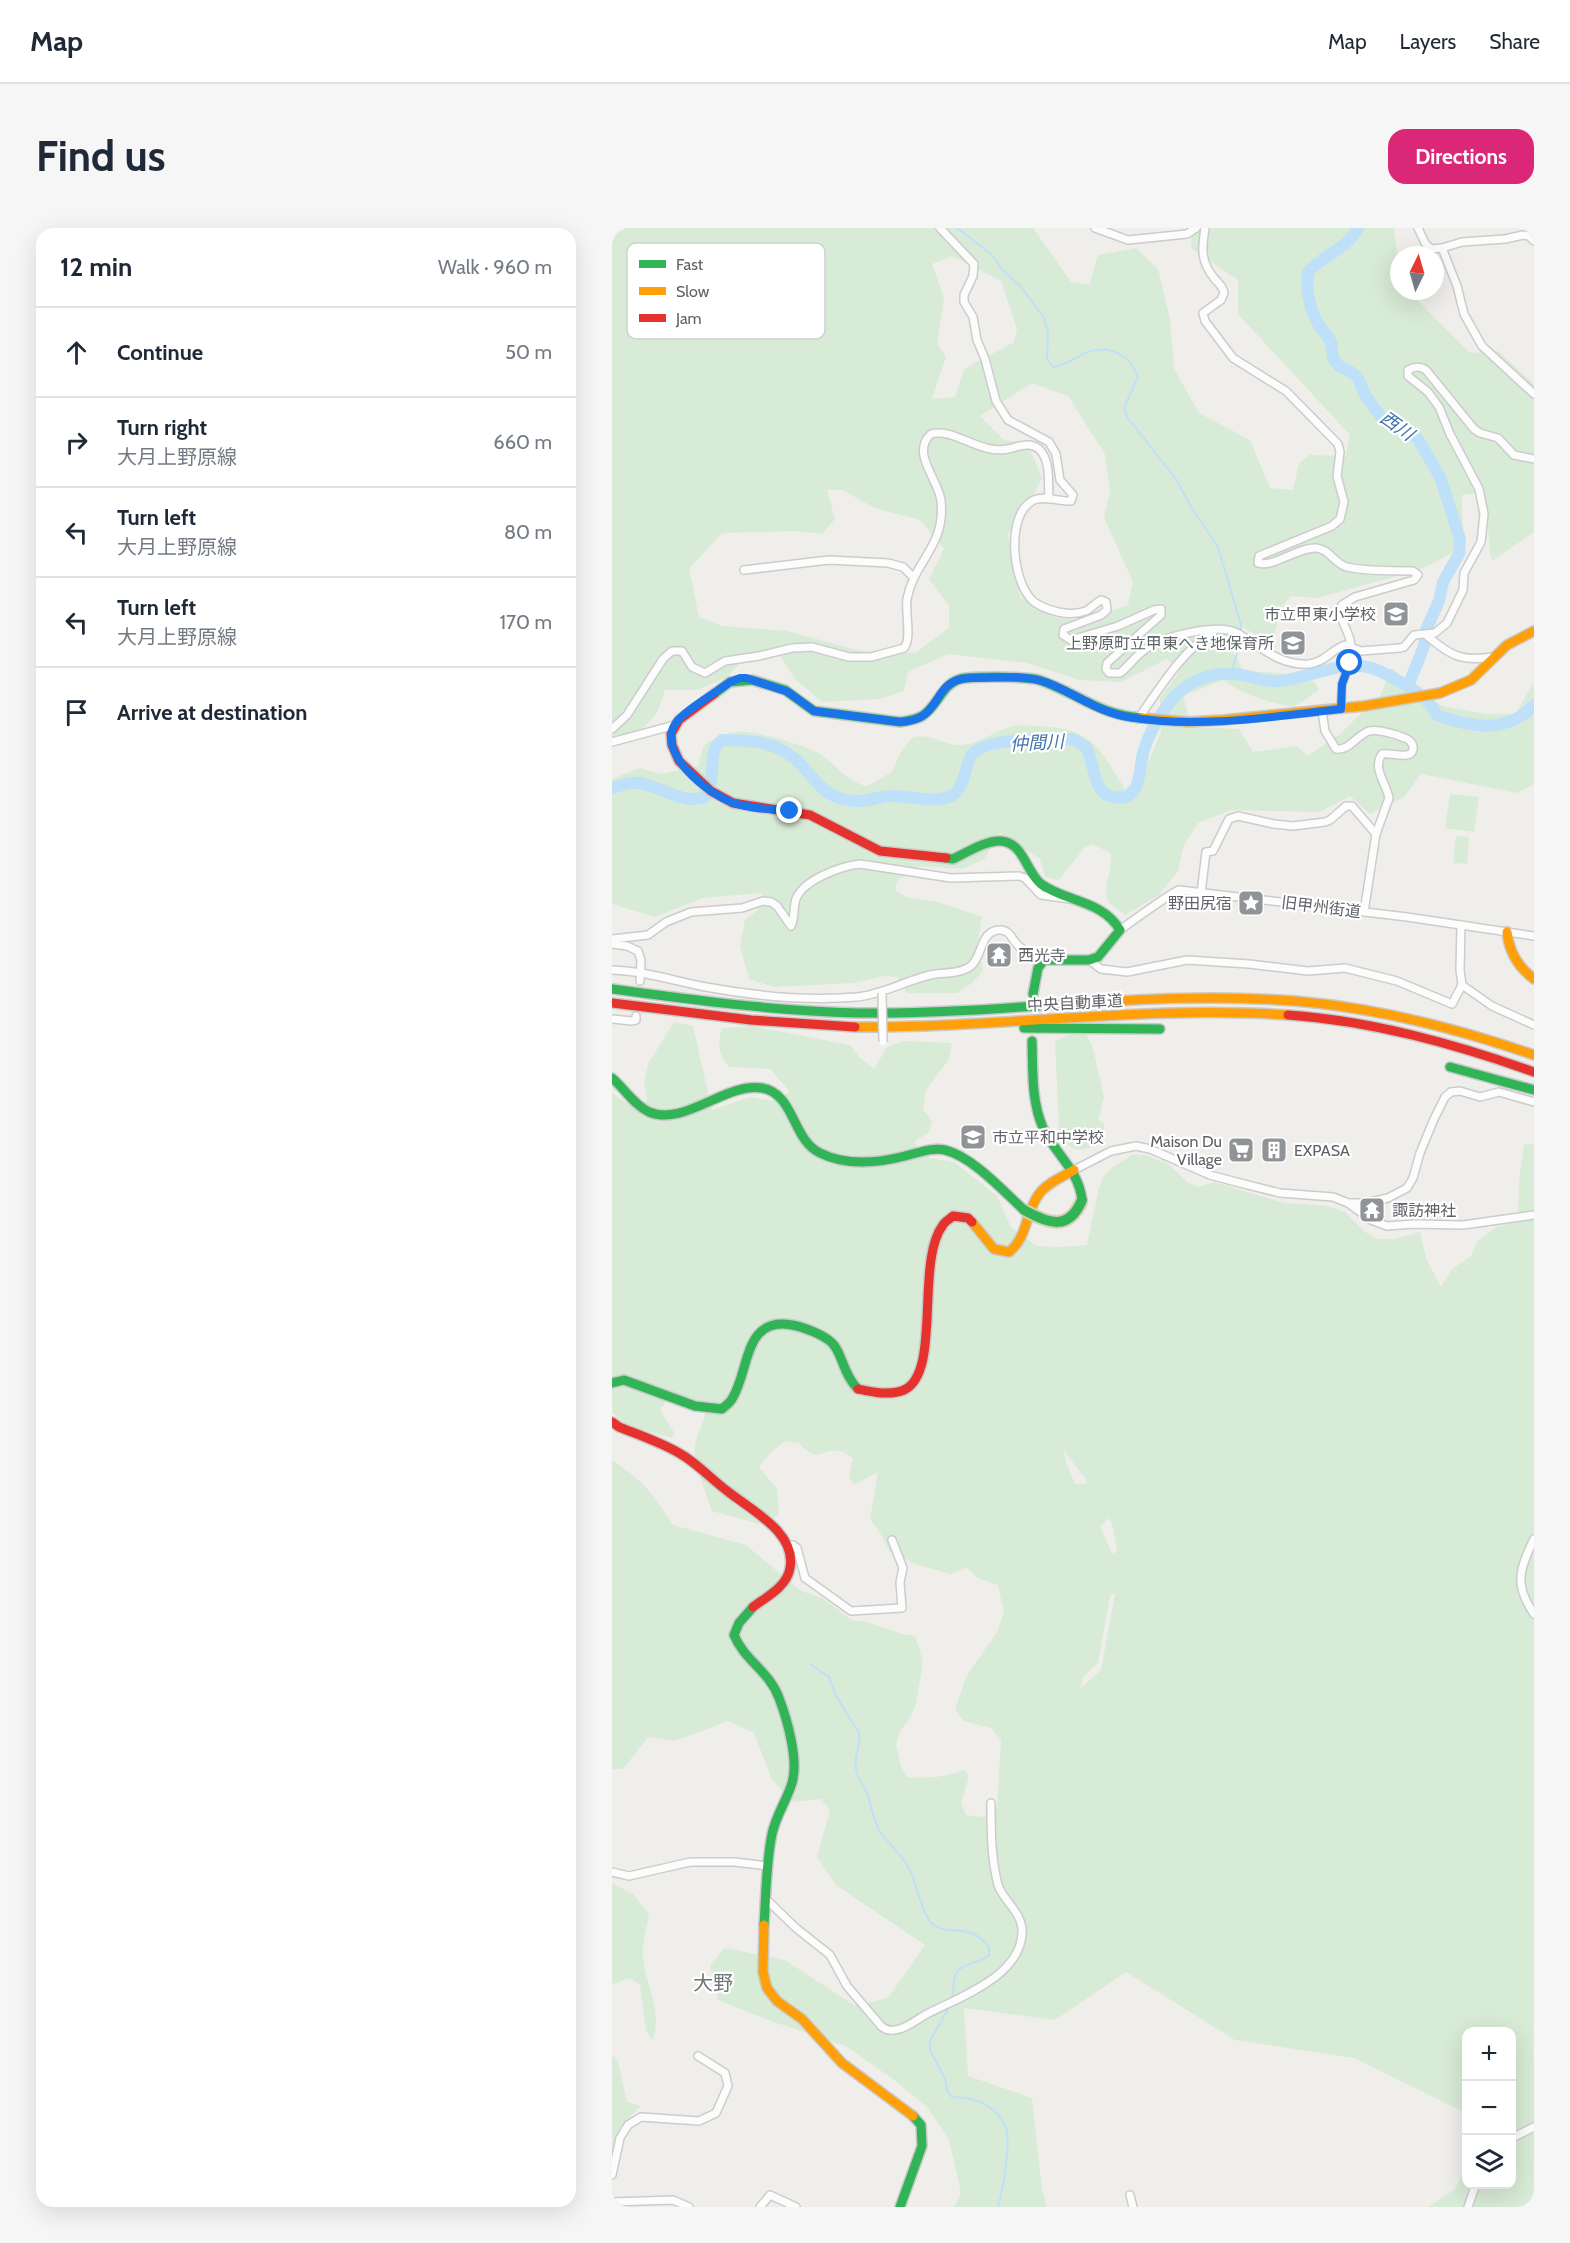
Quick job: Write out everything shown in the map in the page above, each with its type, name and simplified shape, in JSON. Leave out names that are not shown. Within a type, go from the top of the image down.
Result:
[{"type":"main road","points":[[1033,994],[1038,968],[1044,960],[1089,960],[1098,957],[1120,930],[1114,921],[1100,910],[1040,883],[1019,851],[1002,841],[992,842],[953,859],[880,851],[810,815],[748,806],[721,798],[702,784],[679,761],[671,741],[675,724],[730,682],[740,678],[788,692],[814,711],[900,722],[913,721],[924,716],[944,688],[957,680],[969,678],[1028,678],[1048,683],[1103,711],[1143,719],[1188,722],[1323,711],[1400,701],[1451,689],[1471,680],[1507,645],[1534,631]]},
{"type":"main road","points":[[1507,932],[1508,941],[1518,963],[1534,979]]},
{"type":"main road","name":"中央自動車道","points":[[612,989],[770,1008],[890,1013],[1167,999],[1225,998],[1301,1001],[1390,1014],[1432,1023],[1534,1055]]},
{"type":"main road","name":"中央自動車道","points":[[612,1003],[777,1023],[890,1027],[1160,1013],[1291,1015],[1344,1021],[1428,1038],[1534,1071]]},
{"type":"main road","points":[[890,1027],[1161,1029]]},
{"type":"main road","points":[[612,1078],[640,1106],[655,1115],[674,1113],[749,1088],[767,1089],[782,1099],[799,1135],[806,1145],[816,1152],[837,1159],[864,1161],[901,1157],[933,1149],[945,1150],[968,1163],[1024,1210],[1047,1222],[1060,1222],[1073,1216],[1082,1200],[1080,1183],[1074,1170],[1048,1139],[1039,1117],[1031,1084],[1032,1041]]},
{"type":"main road","points":[[1450,1067],[1534,1090]]},
{"type":"main road","points":[[612,1383],[624,1380],[695,1406],[722,1408],[732,1399],[752,1343],[761,1330],[781,1323],[797,1326],[830,1341],[837,1349],[845,1372],[857,1389],[897,1392],[908,1388],[914,1382],[925,1349],[932,1250],[939,1227],[948,1217],[963,1215],[994,1249],[1009,1252],[1016,1248],[1022,1240],[1038,1195],[1055,1181],[1074,1170]]},
{"type":"main road","points":[[612,1422],[685,1456],[778,1532],[789,1546],[792,1564],[789,1575],[745,1612],[737,1624],[734,1635],[741,1652],[766,1674],[776,1689],[794,1758],[792,1782],[774,1823],[768,1866],[762,1948],[763,1972],[767,1988],[777,2001],[802,2019],[842,2063],[904,2107],[921,2125],[922,2146],[900,2207]]},
{"type":"street","points":[[940,228],[974,264],[973,276],[964,295],[964,302],[972,317],[998,406],[1010,422],[1049,442],[1056,454],[1058,476],[1073,495],[1071,501],[1068,502],[1049,499],[1035,500],[1024,509],[1017,525],[1016,564],[1026,591],[1036,603],[1057,612],[1081,612],[1101,600],[1106,602],[1108,607],[1101,615],[1066,627],[1063,632],[1065,638],[1071,640],[1087,637],[1161,609],[1161,615],[1107,663],[1107,672],[1113,674],[1120,672],[1138,654],[1159,641],[1193,632],[1216,630],[1236,632],[1265,652],[1291,663],[1314,663],[1324,660],[1342,646],[1365,651],[1404,647],[1414,635],[1435,633],[1447,623],[1462,590],[1464,573],[1481,542],[1484,506],[1474,477],[1450,434],[1439,407],[1428,392],[1408,376],[1408,370],[1419,367],[1426,370],[1474,429],[1498,438],[1514,455],[1534,459]]},
{"type":"street","points":[[1095,228],[1128,240],[1187,234],[1196,228]]},
{"type":"street","points":[[1205,228],[1203,258],[1208,271],[1222,286],[1224,293],[1221,300],[1203,313],[1205,321],[1233,357],[1276,383],[1291,395],[1329,434],[1340,449],[1337,476],[1344,501],[1340,519],[1332,526],[1259,556],[1258,562],[1268,563],[1308,548],[1319,548],[1324,549],[1347,567],[1413,571],[1418,575],[1414,580],[1355,597],[1342,605],[1340,614],[1351,638],[1353,650],[1342,684],[1341,709]]},
{"type":"street","points":[[1418,228],[1427,246]]},
{"type":"street","points":[[1444,247],[1462,242],[1505,239],[1523,235],[1529,236],[1534,241]]},
{"type":"street","points":[[1444,253],[1454,277],[1464,314],[1482,346],[1534,394]]},
{"type":"street","points":[[612,729],[627,715],[663,660],[672,651],[682,651],[692,667],[710,672],[725,661],[759,657],[792,648],[812,647],[849,657],[871,657],[904,648],[908,640],[907,600],[913,577],[937,538],[941,510],[940,496],[924,456],[924,443],[931,434],[944,432],[984,449],[1005,450],[1029,444],[1039,449],[1046,460],[1049,499]]},
{"type":"street","points":[[744,570],[829,560],[888,563],[903,567],[913,577]]},
{"type":"street","points":[[1143,719],[1186,654],[1216,630]]},
{"type":"street","points":[[1426,635],[1447,651],[1466,660],[1494,657]]},
{"type":"street","points":[[1323,711],[1327,734],[1339,750],[1372,731],[1398,736],[1413,744],[1410,754],[1386,753],[1382,754],[1378,760],[1379,770],[1389,798],[1376,834],[1364,912]]},
{"type":"street","points":[[612,742],[675,724]]},
{"type":"street","points":[[1201,893],[1206,852],[1213,850],[1228,821],[1235,816],[1293,826],[1325,822],[1346,806],[1352,806],[1376,834]]},
{"type":"street","points":[[612,939],[648,935],[666,922],[691,912],[742,908],[763,901],[777,906],[791,926],[796,898],[804,886],[846,867],[860,864],[951,878],[1019,876],[1025,878],[1041,895],[1074,899]]},
{"type":"street","name":"旧甲州街道","points":[[1120,930],[1159,904],[1175,890],[1364,912],[1534,936]]},
{"type":"street","points":[[1089,960],[1101,969],[1127,972],[1186,960],[1308,970],[1345,968],[1397,981],[1452,1004],[1462,985],[1461,925]]},
{"type":"street","points":[[612,970],[769,996],[814,998],[857,997],[882,993],[915,978],[961,970],[971,966],[988,935],[998,930],[1005,930],[1011,934],[1018,946],[1044,960]]},
{"type":"street","points":[[612,945],[627,946],[638,951],[641,960],[640,981]]},
{"type":"street","points":[[1462,985],[1492,1006],[1534,1025]]},
{"type":"street","points":[[882,993],[883,1042]]},
{"type":"street","points":[[612,1019],[632,1022],[636,1020],[636,1016]]},
{"type":"street","points":[[1348,1203],[1366,1203],[1388,1198],[1407,1188],[1444,1097],[1451,1092],[1460,1091],[1480,1097],[1498,1092],[1534,1102]]},
{"type":"street","points":[[1074,1170],[1111,1151],[1136,1146],[1150,1149],[1210,1175],[1240,1183],[1280,1193],[1333,1197],[1348,1203],[1371,1220],[1387,1226],[1464,1225],[1534,1215]]},
{"type":"street","points":[[1534,1539],[1524,1558],[1520,1577],[1522,1594],[1534,1614]]},
{"type":"street","points":[[789,1546],[793,1545],[797,1548],[804,1578],[851,1611],[902,1608],[900,1582],[903,1568],[892,1540]]},
{"type":"street","points":[[767,1900],[796,1928],[830,1955],[847,1986],[881,2026],[885,2030],[897,2031],[950,2001],[984,1986],[1007,1965],[1020,1944],[1022,1928],[999,1888],[995,1871],[991,1803]]},
{"type":"street","points":[[612,1872],[629,1876],[690,1862],[735,1862],[768,1866]]},
{"type":"street","points":[[612,2175],[620,2138],[628,2125],[641,2117],[699,2121],[716,2113],[728,2086],[724,2073],[698,2056]]},
{"type":"street","points":[[1516,2136],[1534,2127]]},
{"type":"street","points":[[1468,2207],[1474,2189]]},
{"type":"street","points":[[760,2207],[770,2195],[791,2206]]},
{"type":"street","points":[[1130,2195],[1133,2207]]},
{"type":"street","points":[[612,2202],[673,2200],[689,2207]]},
{"type":"green space","points":[[612,228],[1033,228],[1071,282],[1089,285],[1098,255],[1136,248],[1158,269],[1170,319],[1174,369],[1199,413],[1250,440],[1270,488],[1293,490],[1299,464],[1309,455],[1346,456],[1350,435],[1238,314],[1238,280],[1191,248],[1192,228],[1394,228],[1396,246],[1390,246],[1390,300],[1417,300],[1470,353],[1498,351],[1534,384],[1534,532],[1492,561],[1485,492],[1462,495],[1463,547],[1422,569],[1317,598],[1291,596],[1280,609],[1274,637],[1264,640],[1241,626],[1231,649],[1244,671],[1279,673],[1314,681],[1319,690],[1294,707],[1257,698],[1223,680],[1183,696],[1192,727],[1239,729],[1253,752],[1296,746],[1308,756],[1340,734],[1381,694],[1391,668],[1442,706],[1486,714],[1515,714],[1534,682],[1534,784],[1517,793],[1421,774],[1404,797],[1370,814],[1350,796],[1320,812],[1231,810],[1198,823],[1183,847],[1178,871],[1159,895],[1125,915],[1109,902],[1107,897],[1111,853],[1092,844],[1084,848],[1059,880],[1045,877],[1040,859],[1000,833],[984,859],[962,869],[919,866],[897,881],[895,890],[906,897],[938,902],[982,917],[977,945],[983,971],[972,983],[957,993],[907,993],[897,977],[884,976],[854,983],[774,987],[749,979],[740,946],[745,920],[765,904],[762,893],[703,898],[655,917],[612,904],[612,779],[640,768],[661,774],[698,766],[704,745],[724,735],[746,732],[781,739],[815,751],[849,778],[867,786],[892,772],[900,753],[913,737],[927,737],[962,745],[1009,727],[1023,725],[1055,728],[1082,736],[1100,751],[1125,789],[1145,769],[1161,732],[1160,698],[1180,671],[1167,659],[1121,682],[1079,680],[1027,663],[948,654],[908,672],[904,691],[880,699],[822,702],[795,679],[776,650],[749,655],[725,678],[697,690],[665,690],[657,713],[641,731],[612,741]],"holes":[[[952,256],[1001,281],[1017,329],[1014,342],[964,369],[955,397],[932,399],[946,357],[937,344],[944,298],[932,264]],[[1032,383],[1068,396],[1105,454],[1110,492],[1104,518],[1133,582],[1128,605],[1087,621],[1057,618],[1020,597],[1008,534],[1024,512],[1042,478],[1028,444],[1004,440],[980,416]],[[827,490],[842,490],[875,508],[920,520],[944,549],[929,579],[949,606],[949,628],[915,653],[861,651],[787,631],[722,626],[699,617],[689,569],[722,533],[796,531],[822,534],[835,519]]]},
{"type":"green space","points":[[1450,794],[1479,797],[1474,832],[1445,828]]},
{"type":"green space","points":[[1456,836],[1469,837],[1467,864],[1453,863]]},
{"type":"green space","points":[[674,1022],[693,1026],[712,1110],[751,1097],[772,1101],[790,1092],[770,1069],[729,1067],[720,1049],[719,1040],[722,1028],[751,1026],[850,1045],[859,1057],[874,1069],[887,1047],[903,1041],[952,1043],[949,1059],[926,1090],[923,1109],[932,1121],[929,1132],[914,1142],[930,1158],[954,1162],[997,1196],[1011,1227],[1037,1246],[1087,1245],[1103,1177],[1113,1167],[1132,1155],[1146,1155],[1168,1164],[1188,1183],[1199,1187],[1214,1182],[1284,1203],[1328,1206],[1345,1212],[1365,1232],[1378,1239],[1395,1239],[1420,1232],[1426,1258],[1441,1287],[1452,1269],[1471,1256],[1477,1242],[1496,1227],[1518,1222],[1519,1181],[1524,1145],[1534,1144],[1534,2207],[1428,2207],[1455,2189],[1462,2174],[1462,2189],[1516,2189],[1516,2027],[1462,2027],[1462,2111],[1354,2058],[1235,2040],[1126,1972],[1055,2020],[964,2008],[968,2076],[1032,2098],[1042,2189],[1047,2207],[954,2207],[961,2193],[949,2139],[927,2107],[846,2046],[771,2021],[718,2000],[710,1965],[725,1948],[785,1960],[855,2006],[888,1998],[925,1945],[836,1885],[817,1857],[830,1810],[821,1799],[794,1802],[772,1780],[754,1733],[728,1721],[675,1741],[648,1737],[623,1769],[612,1769],[612,1460],[647,1488],[673,1525],[746,1545],[801,1591],[822,1598],[852,1620],[915,1636],[923,1661],[916,1704],[910,1718],[900,1731],[896,1744],[901,1767],[907,1777],[915,1778],[936,1777],[965,1770],[969,1776],[961,1803],[966,1815],[982,1817],[997,1808],[1001,1740],[991,1728],[964,1721],[955,1710],[966,1677],[997,1632],[1004,1612],[998,1585],[979,1579],[966,1567],[951,1574],[918,1565],[889,1551],[870,1519],[878,1472],[854,1485],[849,1478],[853,1458],[843,1452],[833,1450],[816,1455],[799,1443],[785,1441],[771,1452],[759,1467],[777,1489],[779,1515],[759,1524],[712,1511],[700,1478],[695,1452],[696,1439],[705,1416],[706,1403],[671,1392],[660,1410],[675,1434],[671,1438],[627,1425],[612,1412],[612,1093],[644,1115],[647,1099],[644,1083],[648,1064]],"holes":[[[1063,1449],[1087,1481],[1085,1484],[1075,1484]],[[1109,1518],[1117,1551],[1112,1554],[1100,1526]],[[1115,1593],[1101,1670],[1080,1688],[1084,1676],[1098,1663],[1110,1595]]]},
{"type":"green space","points":[[1086,1034],[1093,1049],[1104,1097],[1098,1120],[1104,1124],[1103,1141],[1089,1148],[1077,1149],[1067,1144],[1059,1129],[1055,1041],[1068,1035]]},
{"type":"green space","points":[[612,1883],[633,1894],[649,1914],[643,1957],[655,2009],[656,2020],[652,2040],[646,2030],[640,1985],[630,1978],[612,1984]]},
{"type":"green space","points":[[612,2054],[618,2061],[627,2102],[641,2106],[620,2127],[612,2160]]},
{"type":"waterway","points":[[957,228],[991,254],[1003,270],[1021,287],[1044,318],[1048,333],[1047,359],[1053,367],[1063,365],[1088,352],[1104,350],[1119,354],[1135,370],[1138,377],[1124,408],[1128,418],[1176,479],[1193,510],[1218,547],[1241,625],[1241,633]]},
{"type":"waterway","name":"西川","points":[[1358,228],[1347,242],[1308,272],[1307,289],[1311,308],[1317,322],[1331,342],[1333,358],[1339,366],[1358,378],[1365,395],[1383,420],[1411,433],[1418,439],[1440,477],[1460,539],[1459,554],[1443,582],[1439,601],[1426,630],[1424,646],[1408,686]]},
{"type":"waterway","points":[[1231,674],[1241,639]]},
{"type":"waterway","name":"仲間川","points":[[612,788],[635,783],[679,797],[703,798],[711,784],[714,752],[717,746],[722,740],[736,740],[780,749],[801,764],[824,789],[833,796],[845,800],[861,801],[893,796],[937,799],[956,793],[962,783],[971,756],[977,750],[1015,741],[1073,739],[1086,747],[1100,789],[1114,797],[1125,797],[1135,789],[1146,744],[1155,724],[1170,702],[1178,693],[1197,681],[1228,674],[1275,681],[1348,666],[1372,668],[1417,692],[1437,715],[1476,725],[1488,726],[1512,721],[1534,705]]},
{"type":"waterway","points":[[810,1664],[829,1677],[836,1696],[859,1733],[855,1764],[874,1819],[884,1837],[907,1865],[929,1920],[941,1929],[973,1934],[989,1947],[989,1955],[958,1970],[952,1999]]},
{"type":"waterway","points":[[951,2004],[930,2041],[930,2050],[945,2079],[947,2091],[952,2097],[984,2104],[996,2112],[1006,2128],[1007,2156],[998,2207]]},
{"type":"traffic: fast","points":[[714,694],[730,682],[752,680],[785,690],[814,711],[900,722],[914,719],[928,712],[946,688],[958,680],[982,677],[1024,678],[1053,685],[1113,713],[1142,718]]},
{"type":"traffic: fast","points":[[946,858],[953,859],[976,847],[995,841],[1009,843],[1020,852],[1041,884],[1094,907],[1112,920],[1120,930],[1098,957],[1089,960],[1044,960],[1038,968],[1033,994]]},
{"type":"traffic: fast","points":[[612,989],[703,1001],[826,1012],[934,1012],[1063,1004]]},
{"type":"traffic: fast","points":[[1024,1028],[1160,1029]]},
{"type":"traffic: fast","points":[[1032,1041],[1033,1085],[1039,1117],[1048,1137],[1072,1171],[1082,1200]]},
{"type":"traffic: fast","points":[[1450,1067],[1534,1090]]},
{"type":"traffic: fast","points":[[612,1078],[644,1109],[662,1115],[676,1114],[734,1091],[762,1088],[773,1092],[781,1099],[804,1138],[820,1153],[851,1162],[873,1162],[930,1150],[945,1150],[977,1167],[1024,1210]]},
{"type":"traffic: fast","points":[[1024,1210],[1042,1219],[1058,1222],[1071,1217],[1082,1200]]},
{"type":"traffic: fast","points":[[612,1383],[624,1380],[695,1406],[722,1409],[731,1400],[738,1387],[750,1348],[756,1337],[764,1329],[776,1324],[801,1327],[831,1342],[838,1351],[849,1377],[858,1389]]},
{"type":"traffic: fast","points":[[753,1607],[739,1623],[734,1635],[744,1652],[775,1689],[788,1728],[794,1763],[792,1783],[772,1834],[767,1868],[764,1925]]},
{"type":"traffic: fast","points":[[900,2207],[922,2146],[921,2125],[913,2116]]},
{"type":"traffic: slow","points":[[1142,718],[1188,722],[1223,720],[1364,706],[1440,693],[1471,680],[1507,645],[1534,631]]},
{"type":"traffic: slow","points":[[1507,932],[1515,958],[1534,979]]},
{"type":"traffic: slow","points":[[1063,1004],[1208,998],[1266,999],[1326,1004],[1416,1020],[1534,1055]]},
{"type":"traffic: slow","points":[[855,1027],[1180,1013],[1288,1015]]},
{"type":"traffic: slow","points":[[972,1222],[994,1249],[1009,1252],[1020,1239],[1034,1201],[1042,1190],[1074,1170]]},
{"type":"traffic: slow","points":[[764,1925],[763,1972],[767,1988],[777,2001],[802,2019],[842,2063],[913,2116]]},
{"type":"traffic: jam","points":[[714,694],[679,720],[671,734],[672,745],[679,761],[711,791],[733,803],[810,815],[880,851],[946,858]]},
{"type":"traffic: jam","points":[[612,1003],[751,1020],[855,1027]]},
{"type":"traffic: jam","points":[[1288,1015],[1351,1022],[1413,1035],[1534,1072]]},
{"type":"traffic: jam","points":[[858,1389],[893,1393],[904,1390],[915,1380],[922,1362],[926,1340],[930,1264],[935,1242],[944,1224],[953,1216],[968,1218],[972,1222]]},
{"type":"traffic: jam","points":[[612,1422],[686,1457],[779,1533],[790,1555],[788,1575],[775,1591],[753,1607]]},
{"type":"place","name":"市立甲東小学校","points":[[1396,614]]},
{"type":"place","name":"上野原町立甲東へき地保育所","points":[[1293,643]]},
{"type":"place","name":"野田尻宿","points":[[1251,903]]},
{"type":"place","name":"西光寺","points":[[999,955]]},
{"type":"place","name":"市立平和中学校","points":[[973,1137]]},
{"type":"place","name":"Maison Du Village","points":[[1241,1150]]},
{"type":"place","name":"EXPASA","points":[[1274,1150]]},
{"type":"place","name":"諏訪神社","points":[[1372,1210]]},
{"type":"district","name":"大野","points":[[713,1983]]},
{"type":"route","points":[[790,811],[733,803],[711,791],[676,756],[671,741],[675,724],[730,682],[740,678],[788,692],[810,710],[900,722],[913,721],[924,716],[948,684],[963,678],[1036,679],[1057,687],[1103,711],[1138,719],[1188,722],[1263,717],[1341,709],[1342,684],[1350,663]]}]
